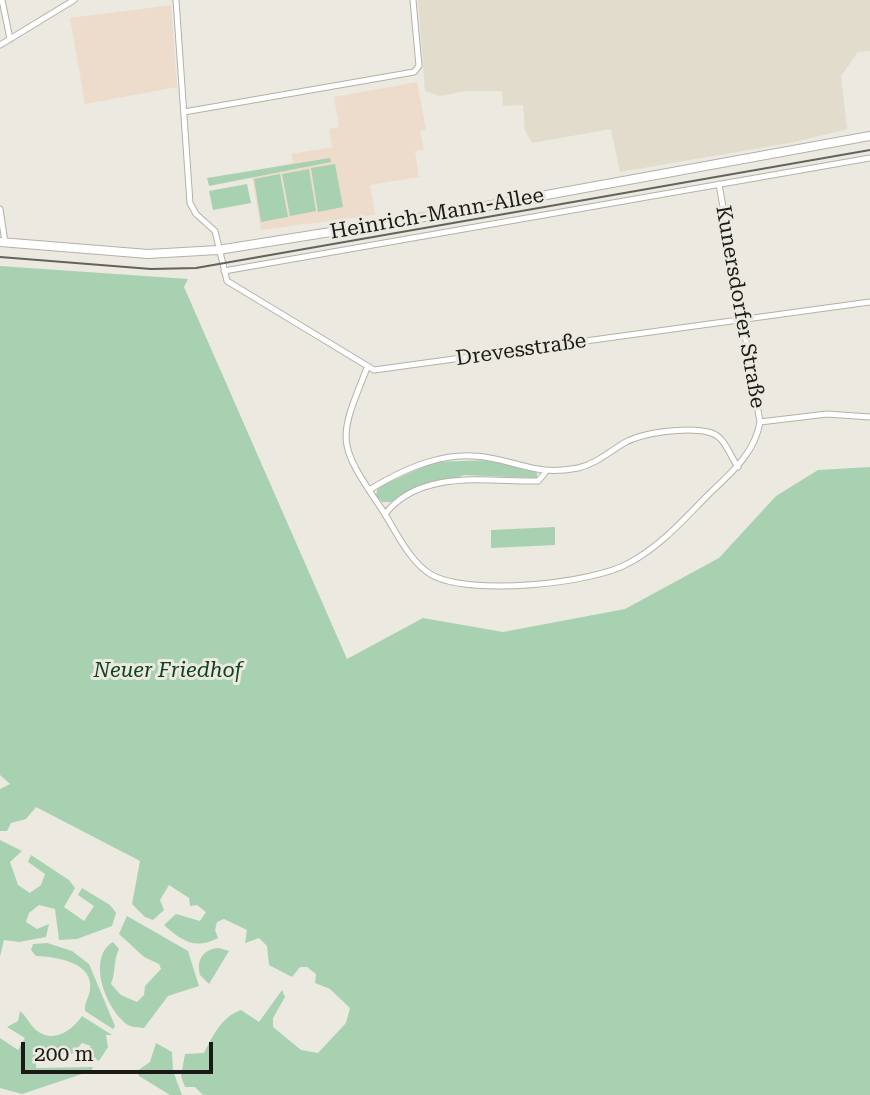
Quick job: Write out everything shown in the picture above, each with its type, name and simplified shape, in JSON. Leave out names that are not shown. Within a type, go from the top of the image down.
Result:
[{"type":"main road","name":"Heinrich-Mann-Allee","points":[[2,242],[148,254],[218,250],[437,215],[870,136]]},
{"type":"street","points":[[2,0],[9,39]]},
{"type":"street","points":[[0,45],[74,0]]},
{"type":"street","points":[[176,0],[190,203],[196,214],[215,231],[224,271],[232,286],[367,368]]},
{"type":"street","points":[[184,112],[414,72],[419,66],[413,0]]},
{"type":"street","name":"Heinrich-Mann-Allee","points":[[224,271],[870,158]]},
{"type":"street","name":"Kunersdorfer Straße","points":[[367,368],[344,432],[349,455],[369,490],[422,567],[441,579],[474,584],[516,585],[587,578],[625,566],[655,547],[738,467],[750,449],[760,422],[719,184]]},
{"type":"street","points":[[0,209],[2,242]]},
{"type":"street","name":"Drevesstraße","points":[[367,368],[374,370],[870,302]]},
{"type":"street","points":[[760,422],[827,414],[870,417]]},
{"type":"street","points":[[369,490],[408,469],[446,457],[492,458],[545,473],[583,467],[639,437],[701,431],[722,439],[738,467]]},
{"type":"street","points":[[385,514],[411,495],[443,482],[467,478],[538,481],[545,473]]},
{"type":"shaded area","points":[[418,0],[870,0],[870,51],[858,52],[841,76],[847,129],[795,142],[620,172],[611,129],[532,143],[525,130],[523,105],[503,106],[502,91],[466,91],[440,96],[425,91]]},
{"type":"shaded area","points":[[171,5],[177,87],[85,104],[70,18]]},
{"type":"shaded area","points":[[417,82],[426,130],[420,131],[424,150],[415,151],[419,177],[370,185],[375,215],[261,230],[251,171],[293,163],[291,154],[332,147],[329,129],[339,127],[334,97]]},
{"type":"green space","points":[[330,158],[331,162],[209,186],[207,178]]},
{"type":"green space","points":[[335,164],[343,207],[318,212],[311,168]]},
{"type":"green space","points":[[309,169],[316,211],[290,216],[282,174]]},
{"type":"green space","points":[[280,174],[288,217],[261,222],[254,179]]},
{"type":"green space","points":[[247,184],[251,203],[213,210],[209,191]]},
{"type":"green space","name":"Neuer Friedhof","points":[[0,266],[188,279],[184,287],[347,659],[423,618],[503,632],[625,609],[719,558],[776,496],[818,470],[870,467],[870,1095],[203,1095],[195,1087],[185,1087],[181,1076],[185,1054],[204,1053],[223,1022],[234,1013],[241,1010],[259,1022],[282,990],[285,997],[273,1018],[273,1027],[301,1050],[318,1053],[346,1023],[350,1008],[330,989],[315,983],[316,974],[307,967],[300,967],[292,977],[269,965],[267,946],[259,938],[245,943],[247,930],[224,919],[217,922],[215,930],[218,938],[210,942],[189,942],[177,935],[164,925],[176,914],[200,921],[206,912],[197,905],[190,906],[189,898],[169,885],[160,900],[164,910],[153,920],[145,917],[132,904],[140,861],[36,807],[26,819],[11,823],[7,831],[0,831],[0,789],[10,784],[0,775]]},
{"type":"green space","points":[[490,460],[537,472],[537,478],[464,475],[391,502],[382,502],[376,495],[378,487],[434,462]]},
{"type":"green space","points":[[555,527],[555,545],[491,548],[491,530]]},
{"type":"green space","points":[[0,840],[22,851],[10,862],[18,885],[30,893],[41,885],[45,874],[28,862],[31,855],[69,880],[75,888],[64,907],[84,921],[94,906],[78,895],[82,888],[110,905],[116,913],[112,926],[77,939],[59,940],[55,909],[39,905],[29,913],[26,922],[37,929],[49,924],[46,937],[19,942],[4,940],[0,957]]},
{"type":"green space","points":[[127,916],[188,951],[199,986],[168,996],[144,1028],[130,1026],[120,1018],[106,996],[100,971],[105,950],[113,942],[119,949],[111,984],[121,995],[137,1002],[144,995],[145,986],[161,969],[159,964],[144,957],[119,934]]},
{"type":"green space","points":[[47,943],[72,951],[89,964],[115,1026],[113,1029],[85,1011],[90,981],[80,967],[63,960],[36,956],[31,950],[33,944]]},
{"type":"green space","points":[[219,948],[229,951],[209,984],[200,975],[200,960],[205,953]]},
{"type":"green space","points":[[20,1011],[34,1028],[47,1036],[66,1031],[82,1016],[112,1035],[106,1035],[108,1047],[99,1061],[86,1054],[91,1046],[82,1043],[72,1054],[36,1052],[36,1068],[93,1067],[91,1071],[22,1094],[0,1088],[0,1038],[18,1050],[25,1038],[7,1027],[18,1021]]},
{"type":"green space","points":[[156,1043],[172,1052],[173,1071],[182,1095],[170,1095],[139,1076],[137,1071],[150,1062]]},
{"type":"tram line","points":[[0,257],[151,269],[196,268],[870,150]]}]
